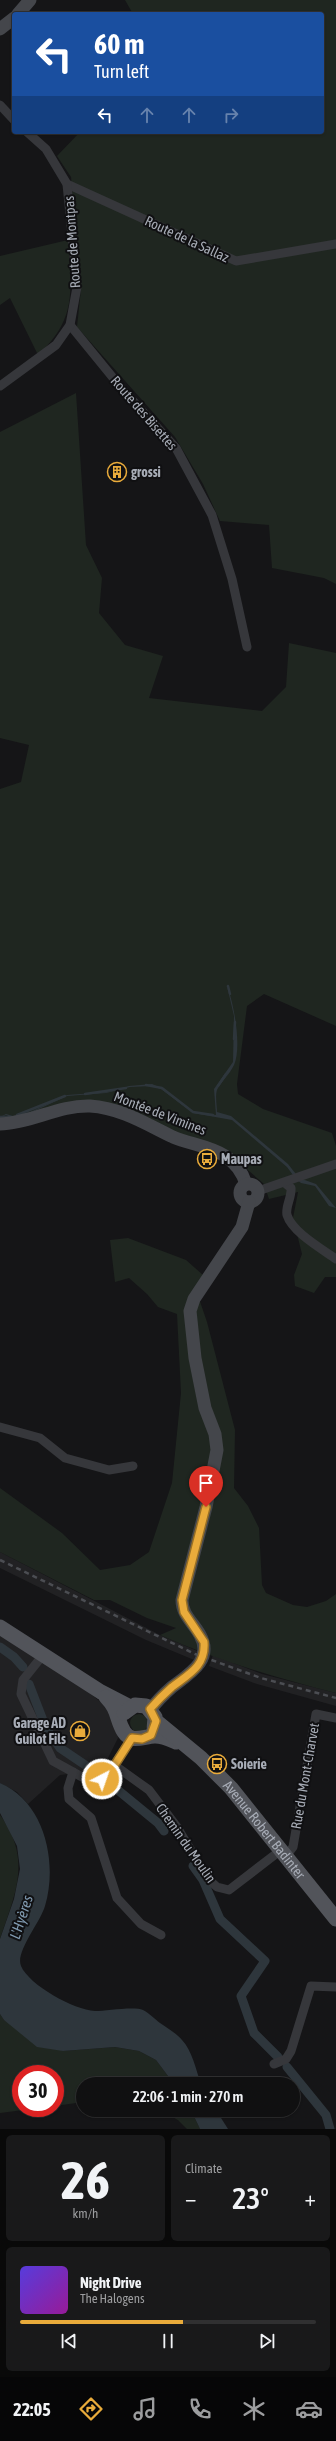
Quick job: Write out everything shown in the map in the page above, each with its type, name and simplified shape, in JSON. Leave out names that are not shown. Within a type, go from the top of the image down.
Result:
[{"type":"main road","points":[[0,1627],[101,1692],[130,1707]]},
{"type":"main road","points":[[101,1692],[115,1705],[124,1732],[139,1738],[164,1737],[186,1746]]},
{"type":"main road","points":[[121,1722],[124,1713],[130,1707],[141,1704],[153,1715],[154,1731],[139,1738]]},
{"type":"main road","name":"Avenue Robert Badinter","points":[[153,1715],[225,1782],[336,1919]]},
{"type":"street","points":[[20,12],[30,0]]},
{"type":"street","points":[[0,29],[12,20]]},
{"type":"street","points":[[0,105],[12,118]]},
{"type":"street","points":[[28,134],[46,149],[67,184]]},
{"type":"street","name":"Route de la Sallaz","points":[[67,184],[236,261],[336,244]]},
{"type":"street","name":"Route de Montpas","points":[[0,386],[56,345],[70,325],[77,287],[67,184]]},
{"type":"street","name":"Route des Bisettes","points":[[70,325],[123,390],[176,448],[212,515],[232,579],[247,647]]},
{"type":"street","name":"Montée de Vimines","points":[[0,1124],[18,1122],[79,1107],[90,1106],[120,1112],[173,1137],[223,1155],[239,1167],[246,1184]]},
{"type":"street","points":[[258,1190],[336,1164]]},
{"type":"street","points":[[293,1179],[291,1188],[292,1196],[287,1209],[289,1219],[301,1234],[336,1259]]},
{"type":"street","points":[[153,1715],[172,1688],[194,1672],[201,1662],[204,1652],[204,1642],[184,1612],[182,1600],[206,1507],[217,1450],[215,1434],[205,1408],[194,1358],[190,1311],[194,1299],[242,1227],[249,1202],[257,1198],[258,1190],[253,1184],[246,1184],[241,1189],[240,1195],[243,1199],[249,1202]]},
{"type":"street","points":[[0,1427],[40,1438],[65,1458],[109,1470],[133,1466]]},
{"type":"street","points":[[43,1655],[23,1680],[20,1694],[53,1761],[90,1780],[105,1777],[139,1738]]},
{"type":"street","name":"Rue du Mont-Charvet","points":[[284,1853],[293,1847],[316,1714],[336,1718]]},
{"type":"street","name":"Chemin du Moulin","points":[[114,1766],[149,1790],[177,1827],[208,1879],[217,1887],[229,1890],[284,1853]]},
{"type":"street","points":[[73,1772],[68,1788],[69,1799],[91,1818],[117,1898],[141,1924],[162,1935]]},
{"type":"street","points":[[274,2064],[286,2058],[291,2051],[311,1986],[336,1987]]},
{"type":"shaded area","points":[[125,0],[336,0],[336,584],[324,578],[272,568],[269,525],[220,521],[203,484],[175,437],[77,327],[81,289],[71,177],[57,156],[78,134],[324,134],[324,12],[132,12]]},
{"type":"shaded area","points":[[68,240],[70,289],[66,316],[51,341],[38,355],[10,298],[0,305],[0,256]]},
{"type":"shaded area","points":[[76,393],[86,545],[102,578],[99,613],[125,645],[163,656],[149,698],[262,711],[286,687],[289,643],[336,653],[336,1026],[264,994],[247,1006],[237,1084],[238,1094],[263,1109],[332,1133],[336,1146],[336,1277],[325,1277],[314,1293],[295,1286],[294,1275],[302,1254],[293,1218],[298,1192],[269,1199],[264,1184],[228,1153],[94,1103],[0,1122],[0,789],[21,782],[29,745],[0,738],[0,432]]},
{"type":"shaded area","points":[[128,1238],[186,1260],[203,1275],[195,1287],[207,1322],[235,1430],[234,1488],[248,1506],[259,1528],[262,1585],[266,1593],[293,1605],[307,1607],[326,1601],[336,1594],[336,1693],[247,1668],[181,1644],[160,1635],[176,1628],[147,1618],[110,1600],[94,1600],[0,1552],[0,1488],[62,1533],[100,1570],[130,1565],[149,1552],[172,1483],[181,1393],[177,1314],[158,1307],[147,1294],[129,1278],[115,1282],[110,1240]]},
{"type":"shaded area","points":[[0,1552],[160,1635],[202,1653],[199,1662],[146,1640],[0,1568]]},
{"type":"shaded area","points":[[0,1633],[85,1689],[110,1710],[118,1738],[102,1770],[60,1775],[28,1804],[17,1792],[0,1783]]},
{"type":"shaded area","points":[[213,1655],[262,1674],[336,1693],[336,1706],[257,1684],[209,1666]]},
{"type":"shaded area","points":[[135,1714],[143,1714],[148,1719],[146,1730],[143,1732],[135,1732],[130,1727],[130,1719]]},
{"type":"shaded area","points":[[0,1815],[10,1831],[16,1846],[18,1876],[11,1906],[0,1939]]},
{"type":"shaded area","points":[[0,2014],[4,2020],[63,2051],[115,2047],[139,2051],[156,2060],[169,2077],[76,2077],[76,2103],[64,2105],[64,2065],[12,2065],[12,2111],[0,2113]]},
{"type":"shaded area","points":[[172,2117],[194,2117],[200,2129],[187,2129],[178,2120]]},
{"type":"water","points":[[227,986],[230,994],[236,1026],[237,1048],[234,1065],[216,1092],[217,1112],[231,1116],[288,1164],[299,1178],[316,1184],[336,1208],[329,1206],[315,1186],[301,1183],[296,1179],[287,1167],[232,1120],[193,1113],[161,1089],[151,1086],[130,1087],[106,1093],[67,1096],[30,1113],[13,1118],[6,1115],[0,1117],[6,1114],[13,1116],[30,1112],[67,1095],[108,1092],[129,1086],[152,1084],[161,1088],[192,1112],[216,1115],[214,1089],[233,1062],[234,1016]]},
{"type":"water","name":"L'Hyères","points":[[0,1783],[15,1792],[28,1804],[37,1819],[44,1836],[48,1853],[50,1871],[49,1889],[45,1906],[25,1945],[20,1960],[21,1966],[26,1973],[33,1981],[53,1995],[86,2010],[95,2011],[133,2008],[143,2010],[150,2014],[182,2040],[191,2055],[199,2077],[169,2077],[156,2060],[139,2051],[115,2047],[63,2051],[37,2047],[4,2020],[0,2014],[0,1939],[14,1899],[20,1869],[17,1846],[0,1813]]},
{"type":"water","points":[[194,2117],[220,2117],[228,2129],[200,2129]]},
{"type":"waterway","points":[[228,986],[230,994]]},
{"type":"waterway","points":[[234,1039],[235,1022]]},
{"type":"waterway","points":[[218,1086],[226,1074]]},
{"type":"waterway","points":[[146,1085],[162,1088],[193,1112],[213,1115]]},
{"type":"waterway","points":[[85,1094],[126,1088]]},
{"type":"waterway","points":[[17,1115],[65,1096]]},
{"type":"waterway","points":[[0,1117],[10,1117]]},
{"type":"waterway","points":[[0,1647],[14,1657],[23,1667]]},
{"type":"waterway","points":[[29,1684],[46,1728],[60,1748],[97,1773],[158,1823],[164,1831]]},
{"type":"waterway","points":[[193,1866],[203,1880],[220,1919],[265,1961],[241,1996],[254,2033],[278,2057]]},
{"type":"waterway","points":[[287,2067],[326,2115],[330,2129]]},
{"type":"railway","points":[[0,1560],[195,1654],[261,1678],[336,1698]]},
{"type":"place","name":"grossi","points":[[117,472]]},
{"type":"place","name":"Maupas","points":[[207,1159]]},
{"type":"place","name":"Garage AD Guilot Fils","points":[[80,1731]]},
{"type":"place","name":"Soierie","points":[[217,1764]]},
{"type":"route","points":[[102,1779],[114,1766],[127,1743],[132,1738],[142,1739],[151,1735],[156,1726],[156,1721],[154,1712],[150,1709],[172,1688],[194,1672],[203,1657],[204,1642],[198,1630],[186,1616],[182,1607],[182,1600],[206,1507]]}]
